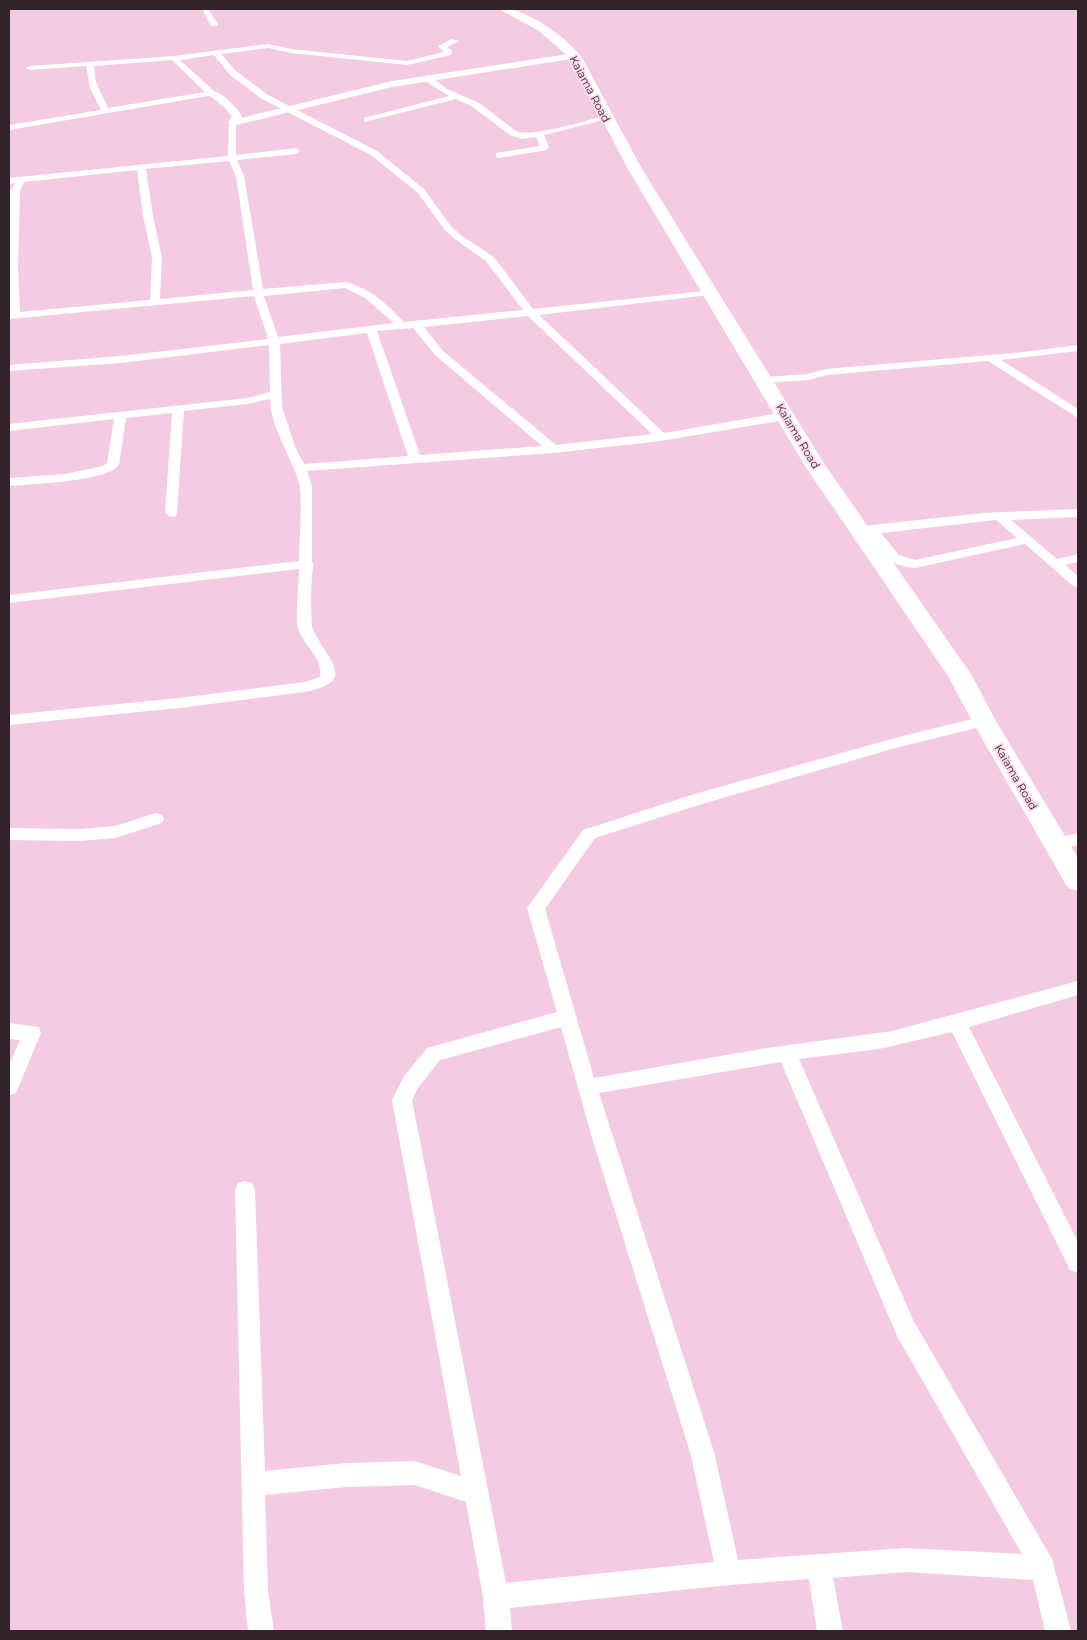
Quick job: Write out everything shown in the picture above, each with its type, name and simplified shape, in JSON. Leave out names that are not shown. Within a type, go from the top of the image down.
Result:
[{"type":"highway","name":"Kaiama Road","points":[[505,9],[544,28],[575,56],[634,169],[815,466],[866,530],[959,674],[984,721],[1078,881]]},
{"type":"street","points":[[205,9],[214,24]]},
{"type":"street","points":[[407,63],[448,53],[442,46],[455,41]]},
{"type":"street","points":[[30,68],[174,58],[268,46],[407,63],[449,76]]},
{"type":"street","points":[[215,52],[233,73],[264,97],[374,153],[421,191],[447,227],[459,238],[490,259],[530,312],[661,437]]},
{"type":"street","points":[[233,123],[392,84],[575,56]]},
{"type":"street","points":[[9,720],[108,709],[179,704],[320,684],[327,679],[328,672],[324,660],[305,628],[307,564],[305,528],[306,486],[300,468],[290,450],[276,407],[274,340],[259,295],[240,176],[232,158],[233,123],[237,116],[228,105],[211,93],[174,58]]},
{"type":"street","points":[[90,63],[89,74],[92,88],[106,111]]},
{"type":"street","points":[[428,79],[444,91],[476,105],[513,133],[521,136],[539,134],[607,118]]},
{"type":"street","points":[[9,128],[211,93]]},
{"type":"street","points":[[367,120],[458,96]]},
{"type":"street","points":[[499,155],[530,148],[540,149],[545,147],[539,134]]},
{"type":"street","points":[[521,136],[518,138],[519,141],[530,148]]},
{"type":"street","points":[[9,180],[296,151]]},
{"type":"street","points":[[141,168],[148,216],[157,256],[155,303]]},
{"type":"street","points":[[21,180],[15,191],[12,315],[259,295],[315,287],[352,286],[389,312],[401,325]]},
{"type":"street","points":[[9,368],[138,358],[401,325],[458,321],[709,292]]},
{"type":"street","points":[[416,324],[438,353],[553,449]]},
{"type":"street","points":[[371,329],[415,460]]},
{"type":"street","points":[[764,380],[809,377],[826,372],[903,364],[1024,355],[1078,348]]},
{"type":"street","points":[[988,358],[1078,414]]},
{"type":"street","points":[[9,427],[247,402],[276,394]]},
{"type":"street","points":[[171,513],[178,410]]},
{"type":"street","points":[[9,482],[95,473],[111,468],[120,416]]},
{"type":"street","points":[[300,468],[553,449],[661,437],[785,416]]},
{"type":"street","points":[[866,530],[1000,517],[1078,512]]},
{"type":"street","points":[[1000,517],[1078,584]]},
{"type":"street","points":[[866,530],[894,559],[904,564],[915,564],[1027,540]]},
{"type":"street","points":[[1054,563],[1078,558]]},
{"type":"street","points":[[9,599],[307,564]]},
{"type":"street","points":[[729,1573],[702,1452],[604,1141],[536,908],[589,834],[698,799],[900,742],[984,721]]},
{"type":"street","points":[[9,834],[79,835],[115,832],[156,819]]},
{"type":"street","points":[[1055,844],[1078,840]]},
{"type":"street","points":[[588,1087],[787,1053],[892,1039],[958,1024],[1051,994],[1078,988]]},
{"type":"street","points":[[499,1631],[496,1597],[402,1100],[411,1082],[434,1054],[568,1016]]},
{"type":"street","points":[[958,1024],[1078,1263]]},
{"type":"street","points":[[9,1031],[32,1033],[9,1088]]},
{"type":"street","points":[[787,1053],[905,1328],[1043,1568],[1058,1631]]},
{"type":"street","points":[[245,1190],[256,1591],[261,1631]]},
{"type":"street","points":[[254,1484],[346,1475],[415,1473],[476,1493]]},
{"type":"street","points":[[496,1597],[729,1573],[906,1560],[1043,1568]]},
{"type":"street","points":[[819,1567],[830,1631]]}]
